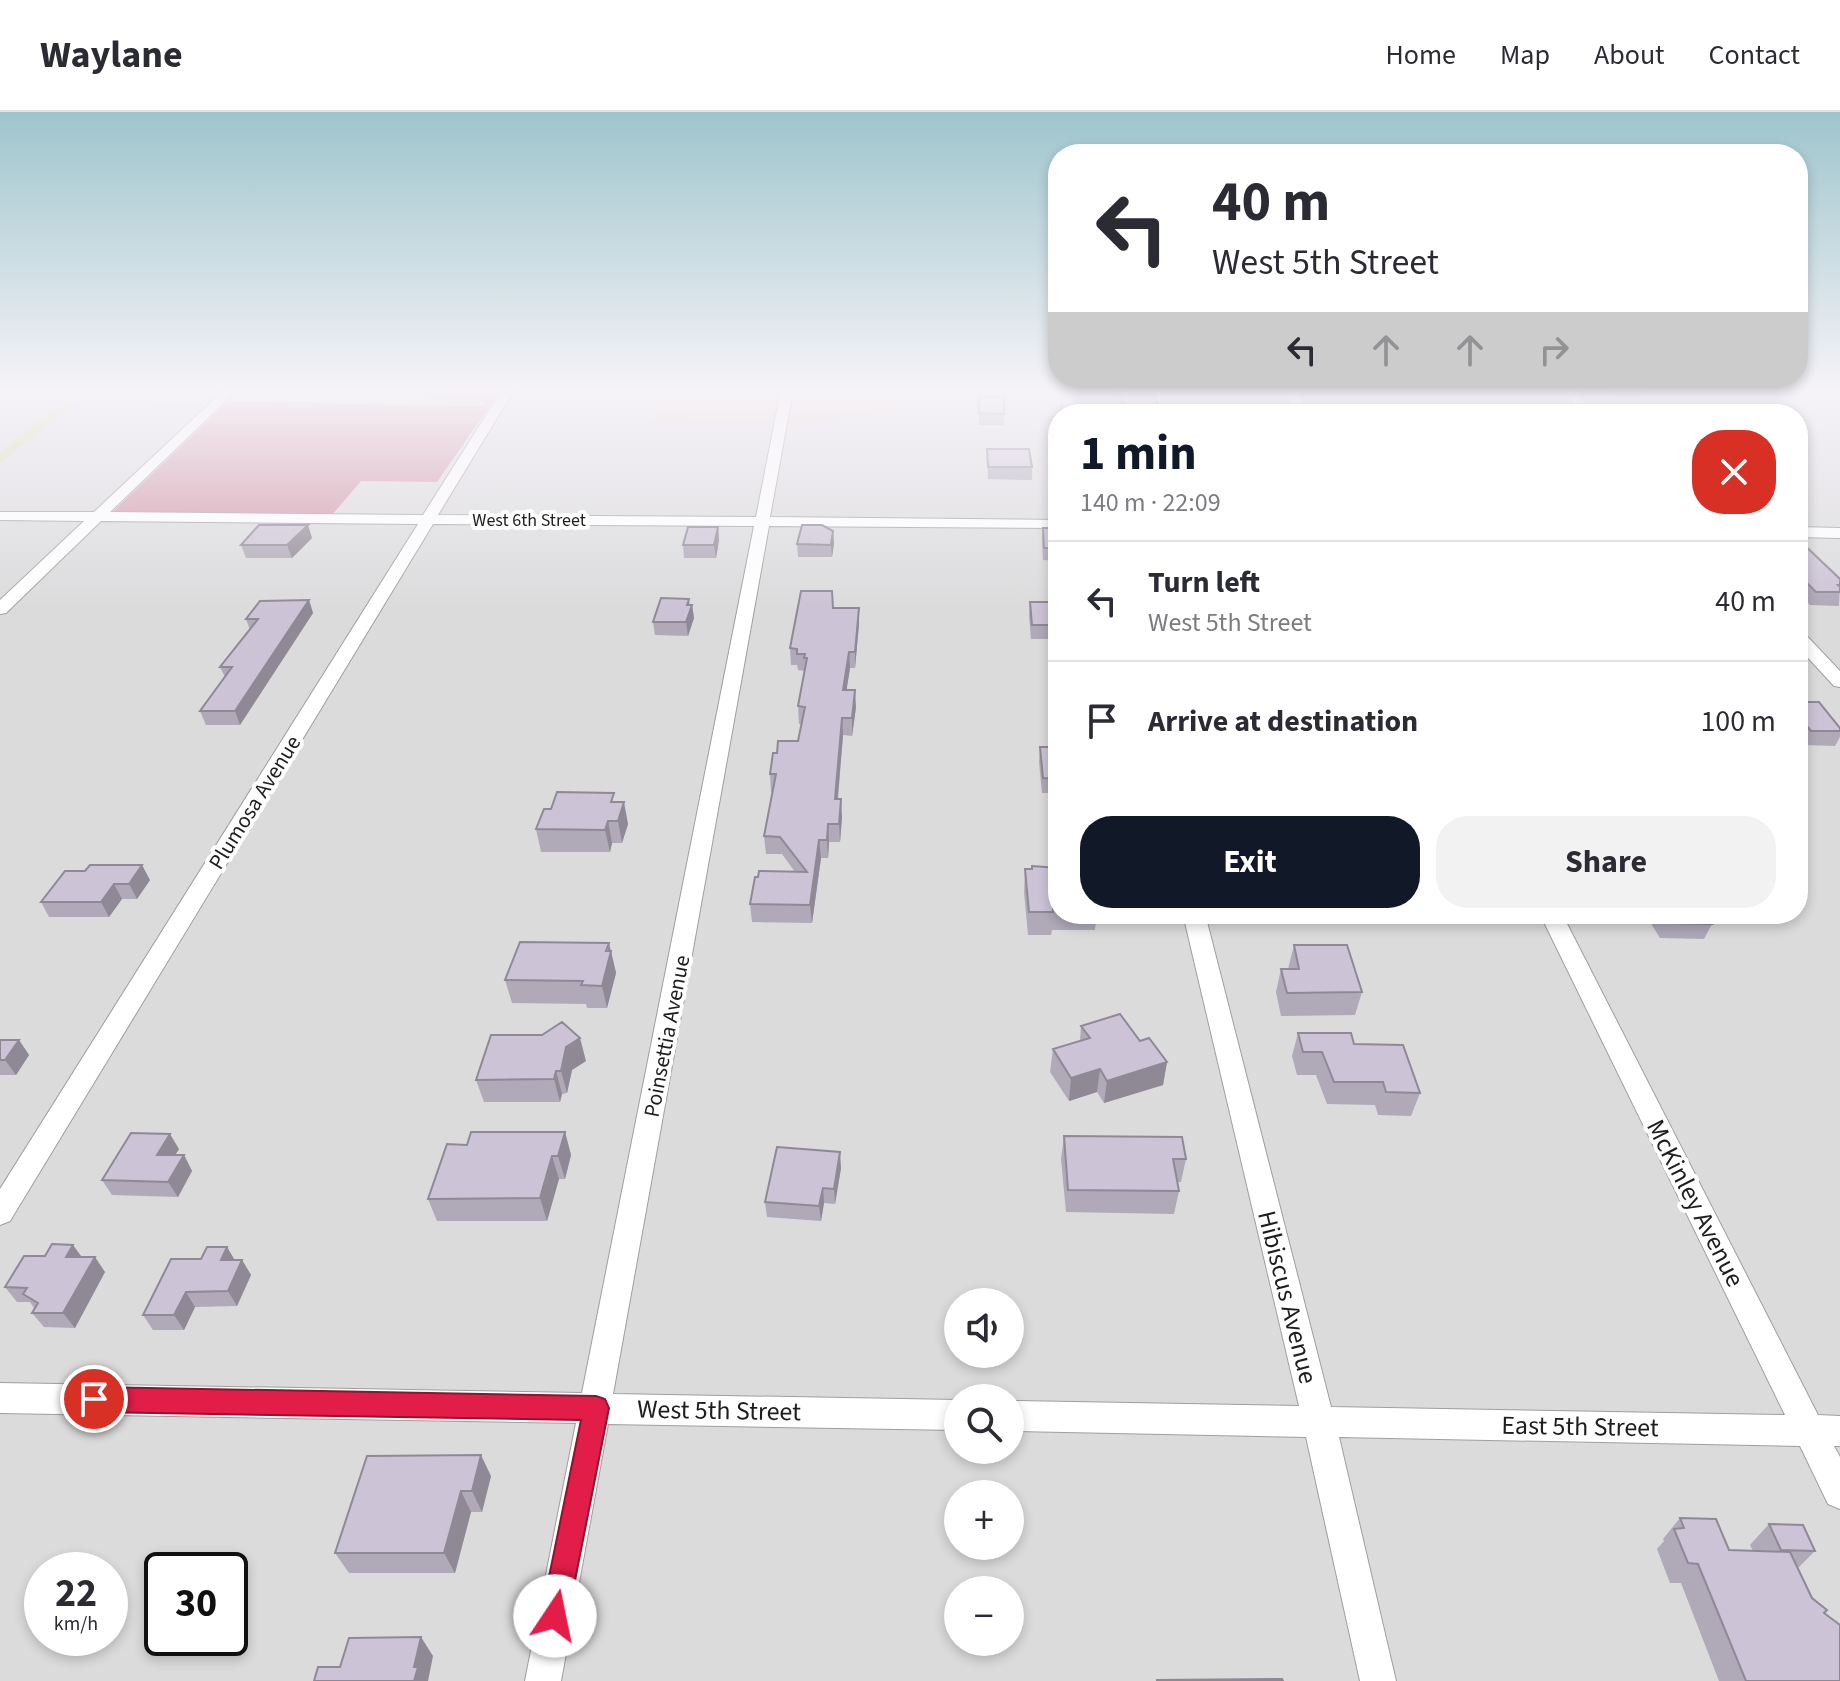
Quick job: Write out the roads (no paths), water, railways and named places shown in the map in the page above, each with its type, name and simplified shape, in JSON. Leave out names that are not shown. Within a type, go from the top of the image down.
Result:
[{"type":"street","points":[[0,609],[153,463]]},
{"type":"street","name":"Plumosa Avenue","points":[[0,1213],[463,463]]},
{"type":"street","name":"Poinsettia Avenue","points":[[543,1681],[773,463]]},
{"type":"street","name":"West 6th Street","points":[[0,516],[1048,524]]},
{"type":"street","points":[[1808,532],[1840,533]]},
{"type":"street","points":[[1808,648],[1840,682]]},
{"type":"street","name":"Hibiscus Avenue","points":[[1196,924],[1319,1421],[1378,1681]]},
{"type":"street","name":"McKinley Avenue","points":[[1556,924],[1824,1431],[1840,1492]]},
{"type":"street","name":"West 5th Street","points":[[0,1398],[944,1415]]},
{"type":"street","points":[[1024,1416],[1319,1421]]},
{"type":"street","name":"East 5th Street","points":[[1319,1421],[1824,1431]]}]
